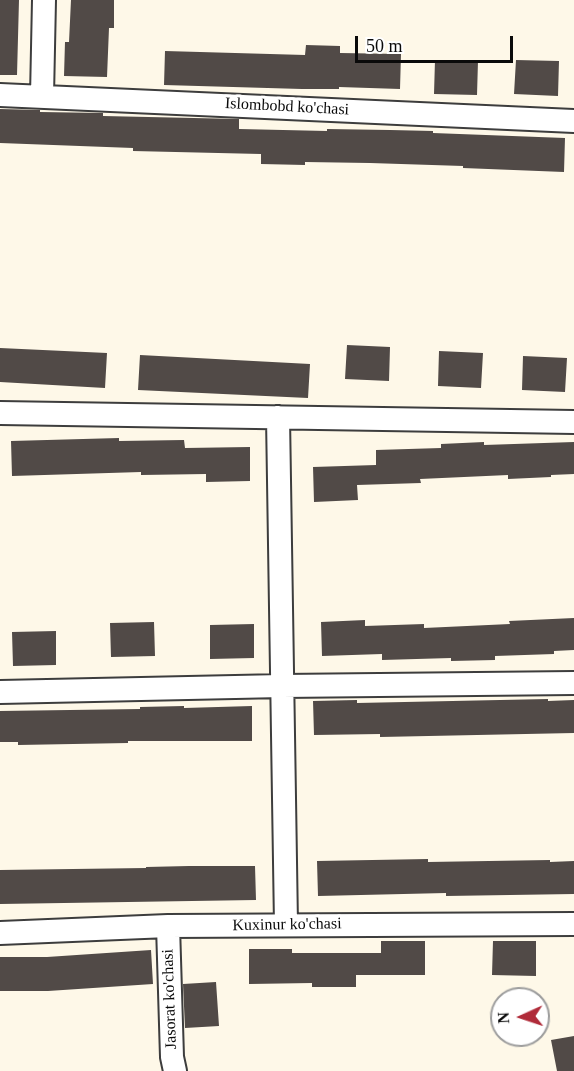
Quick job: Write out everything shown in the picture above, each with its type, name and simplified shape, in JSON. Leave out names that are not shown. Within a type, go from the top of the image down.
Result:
[{"type":"street","points":[[42,96],[44,0]]},
{"type":"street","name":"Islombobd ko'chasi","points":[[0,95],[574,121]]},
{"type":"street","points":[[0,413],[574,422]]},
{"type":"street","points":[[278,417],[286,925]]},
{"type":"street","points":[[0,692],[574,683]]},
{"type":"street","name":"Kuxinur ko'chasi","points":[[0,933],[168,926],[574,924]]},
{"type":"street","name":"Jasorat ko'chasi","points":[[168,926],[172,1057],[175,1071]]},
{"type":"building","points":[[0,0],[19,0],[17,75],[0,75]]},
{"type":"building","points":[[71,0],[114,0],[114,28],[109,28],[107,77],[64,76],[65,42],[69,42]]},
{"type":"building","points":[[306,45],[340,46],[340,53],[401,54],[400,89],[164,85],[165,51],[305,55]]},
{"type":"building","points":[[435,60],[478,61],[477,95],[434,94]]},
{"type":"building","points":[[516,60],[559,61],[558,96],[514,94]]},
{"type":"building","points":[[0,109],[103,113],[103,116],[239,119],[239,129],[433,131],[433,133],[565,138],[564,172],[370,163],[261,164],[261,154],[133,151],[133,148],[0,143]]},
{"type":"building","points":[[347,345],[390,347],[389,381],[345,379]]},
{"type":"building","points":[[0,348],[107,353],[105,388],[0,382]]},
{"type":"building","points":[[439,351],[483,353],[481,388],[438,386]]},
{"type":"building","points":[[140,355],[310,364],[308,398],[138,390]]},
{"type":"building","points":[[523,356],[567,358],[565,392],[522,390]]},
{"type":"building","points":[[119,438],[119,441],[184,440],[185,448],[250,447],[250,481],[206,482],[206,474],[141,475],[141,472],[12,476],[11,441]]},
{"type":"building","points":[[484,442],[484,445],[574,442],[574,474],[508,479],[508,475],[420,479],[421,483],[357,485],[358,500],[314,502],[313,467],[376,465],[376,450],[441,448],[441,444]]},
{"type":"building","points":[[574,618],[574,650],[554,651],[554,654],[495,656],[495,660],[451,661],[451,658],[382,660],[382,654],[322,656],[321,622],[365,620],[365,626],[424,624],[424,628]]},
{"type":"building","points":[[154,622],[155,656],[111,657],[110,623]]},
{"type":"building","points":[[254,624],[254,658],[210,659],[210,625]]},
{"type":"building","points":[[56,631],[56,665],[13,666],[12,632]]},
{"type":"building","points":[[548,699],[548,701],[574,700],[574,733],[380,737],[380,734],[314,735],[313,701],[357,700],[357,703]]},
{"type":"building","points":[[184,706],[184,708],[252,706],[252,741],[128,741],[128,743],[18,745],[18,742],[0,742],[0,711],[140,709],[140,707]]},
{"type":"building","points":[[428,859],[428,862],[574,861],[574,894],[446,896],[446,893],[318,896],[317,861]]},
{"type":"building","points":[[255,866],[256,900],[0,904],[0,870]]},
{"type":"building","points":[[381,941],[425,941],[425,975],[356,975],[356,987],[312,987],[312,983],[249,984],[249,949],[292,949],[292,953],[381,953]]},
{"type":"building","points":[[493,941],[536,941],[536,976],[492,975]]},
{"type":"building","points":[[151,950],[153,984],[48,991],[0,991],[0,957],[47,957]]},
{"type":"building","points":[[216,982],[219,1026],[185,1028],[183,984]]},
{"type":"building","points":[[574,1036],[574,1071],[557,1071],[551,1040]]}]
